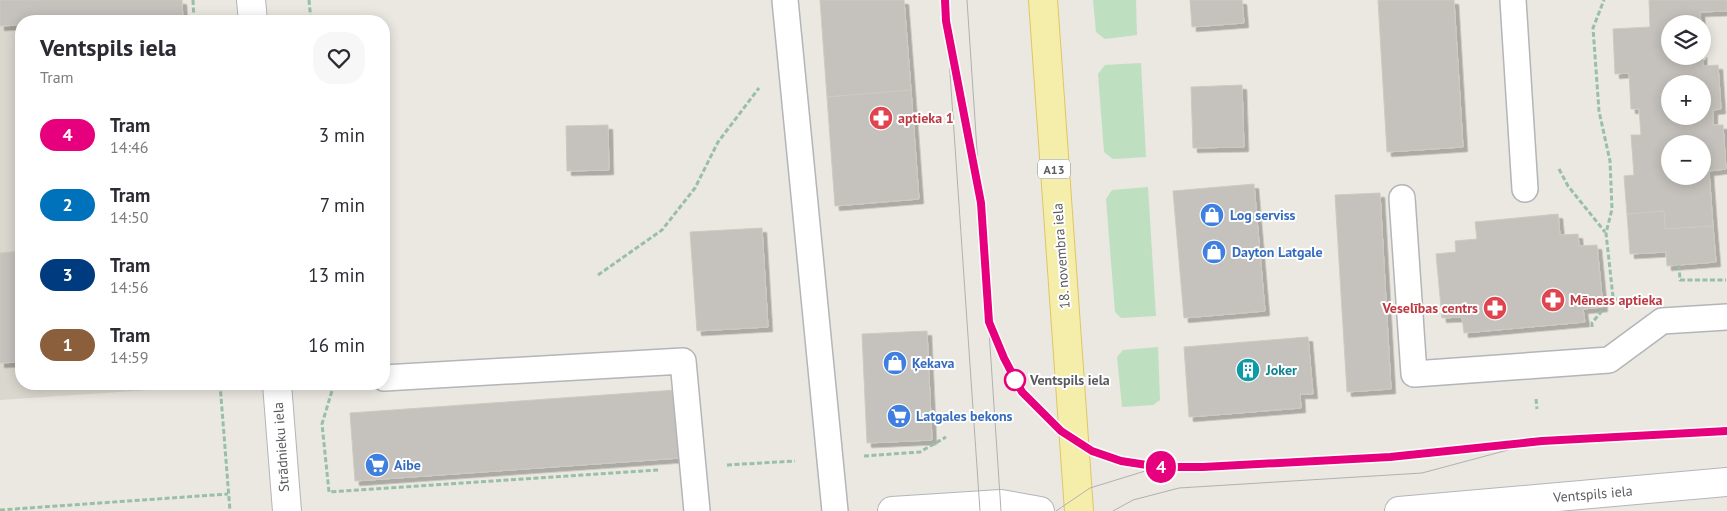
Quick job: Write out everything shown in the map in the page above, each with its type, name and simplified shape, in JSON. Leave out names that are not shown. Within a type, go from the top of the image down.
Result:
[{"type":"main road","name":"18. novembra iela","points":[[1043,0],[1079,511]]},
{"type":"street","points":[[251,0],[252,15]]},
{"type":"street","name":"Strādnieku iela","points":[[277,390],[286,511]]},
{"type":"street","name":"Ventspils iela","points":[[1399,511],[1727,482]]},
{"type":"street","points":[[892,511],[1001,504],[1040,511]]},
{"type":"lane","points":[[785,0],[835,511]]},
{"type":"lane","points":[[1513,0],[1525,189]]},
{"type":"lane","points":[[1402,198],[1414,374],[1609,360],[1662,321],[1727,317]]},
{"type":"lane","points":[[390,378],[683,361],[697,511]]},
{"type":"path","points":[[192,0],[193,15]]},
{"type":"path","points":[[309,0],[310,15]]},
{"type":"path","points":[[1592,323],[1613,297],[1606,233],[1612,209],[1610,161],[1599,111],[1593,28],[1604,0]]},
{"type":"path","points":[[598,275],[662,230],[695,188],[718,142],[758,90],[790,55]]},
{"type":"path","points":[[1555,160],[1568,186],[1606,233]]},
{"type":"path","points":[[1679,265],[1680,280],[1726,280]]},
{"type":"path","points":[[220,390],[230,511]]},
{"type":"path","points":[[332,390],[322,424],[329,492],[920,452],[946,437]]},
{"type":"path","points":[[0,510],[228,494]]},
{"type":"shaded area","points":[[0,0],[181,0],[182,15],[15,15],[15,390],[149,390],[0,400]]},
{"type":"green space","points":[[1093,0],[1136,0],[1137,35],[1105,39],[1096,32]]},
{"type":"green space","points":[[1141,63],[1146,157],[1113,159],[1104,152],[1098,74],[1105,65]]},
{"type":"green space","points":[[1148,187],[1156,316],[1121,318],[1115,312],[1106,199],[1112,190]]},
{"type":"green space","points":[[1158,347],[1160,400],[1153,405],[1122,407],[1117,357],[1123,350]]},
{"type":"building","points":[[0,0],[182,0],[183,15],[15,15],[15,25],[0,26]]},
{"type":"building","points":[[820,0],[904,0],[911,90],[827,97]]},
{"type":"building","points":[[1190,0],[1242,0],[1244,23],[1192,27]]},
{"type":"building","points":[[1378,0],[1454,0],[1463,147],[1387,152]]},
{"type":"building","points":[[1649,0],[1727,0],[1727,11],[1700,12],[1700,15],[1661,15],[1661,65],[1718,65],[1721,109],[1713,110],[1713,125],[1723,125],[1726,169],[1711,171],[1711,135],[1661,135],[1661,185],[1710,185],[1713,226],[1665,229],[1664,211],[1627,214],[1624,176],[1634,175],[1631,135],[1641,135],[1639,109],[1631,109],[1629,73],[1615,74],[1613,29],[1650,27]]},
{"type":"building","points":[[1242,85],[1244,147],[1193,148],[1191,87]]},
{"type":"building","points":[[911,90],[919,199],[835,206],[827,97]]},
{"type":"building","points":[[608,125],[609,170],[567,171],[566,126]]},
{"type":"building","points":[[1254,184],[1265,311],[1184,318],[1173,191]]},
{"type":"building","points":[[1380,193],[1391,389],[1347,392],[1335,195]]},
{"type":"building","points":[[1664,211],[1665,229],[1713,226],[1716,262],[1667,266],[1666,252],[1630,254],[1627,214]]},
{"type":"building","points":[[1558,214],[1560,235],[1578,234],[1579,246],[1597,245],[1603,307],[1583,309],[1585,322],[1464,333],[1462,317],[1442,318],[1436,254],[1456,252],[1455,241],[1477,239],[1475,222]]},
{"type":"building","points":[[762,228],[768,327],[697,331],[690,232]]},
{"type":"building","points":[[15,252],[15,362],[0,363],[0,253]]},
{"type":"building","points":[[927,331],[932,440],[867,443],[862,334]]},
{"type":"building","name":"Joker","points":[[1308,337],[1313,394],[1300,394],[1301,408],[1189,417],[1184,347]]},
{"type":"building","points":[[675,390],[680,458],[355,481],[350,413]]},
{"type":"tram line","points":[[945,0],[980,511]]},
{"type":"tram line","name":"4","points":[[945,0],[946,21],[981,203],[989,322],[1004,358],[1022,392],[1061,431],[1092,451],[1121,461],[1160,467],[1203,467],[1390,457],[1542,441],[1727,431]]},
{"type":"tram line","points":[[967,0],[1001,511]]},
{"type":"tram line","points":[[955,68],[971,154]]},
{"type":"tram line","points":[[989,322],[1004,359],[1022,392],[1061,431],[1092,451],[1121,461],[1160,467],[1390,457],[1542,441],[1727,431]]},
{"type":"tram line","points":[[1113,511],[1133,500],[1179,488],[1422,473],[1508,450]]},
{"type":"tram line","points":[[1056,511],[1090,488],[1155,468]]},
{"type":"place","name":"aptieka 1","points":[[881,118]]},
{"type":"place","name":"Log serviss","points":[[1212,215]]},
{"type":"place","name":"Dayton Latgale","points":[[1214,252]]},
{"type":"place","name":"Mēness aptieka","points":[[1553,300]]},
{"type":"place","name":"Veselības centrs","points":[[1495,308]]},
{"type":"place","name":"Ķekava","points":[[895,363]]},
{"type":"place","name":"Joker","points":[[1248,370]]},
{"type":"place","name":"Ventspils iela","points":[[1015,380]]},
{"type":"place","name":"Latgales bekons","points":[[899,416]]},
{"type":"place","name":"Aibe","points":[[377,465]]}]
